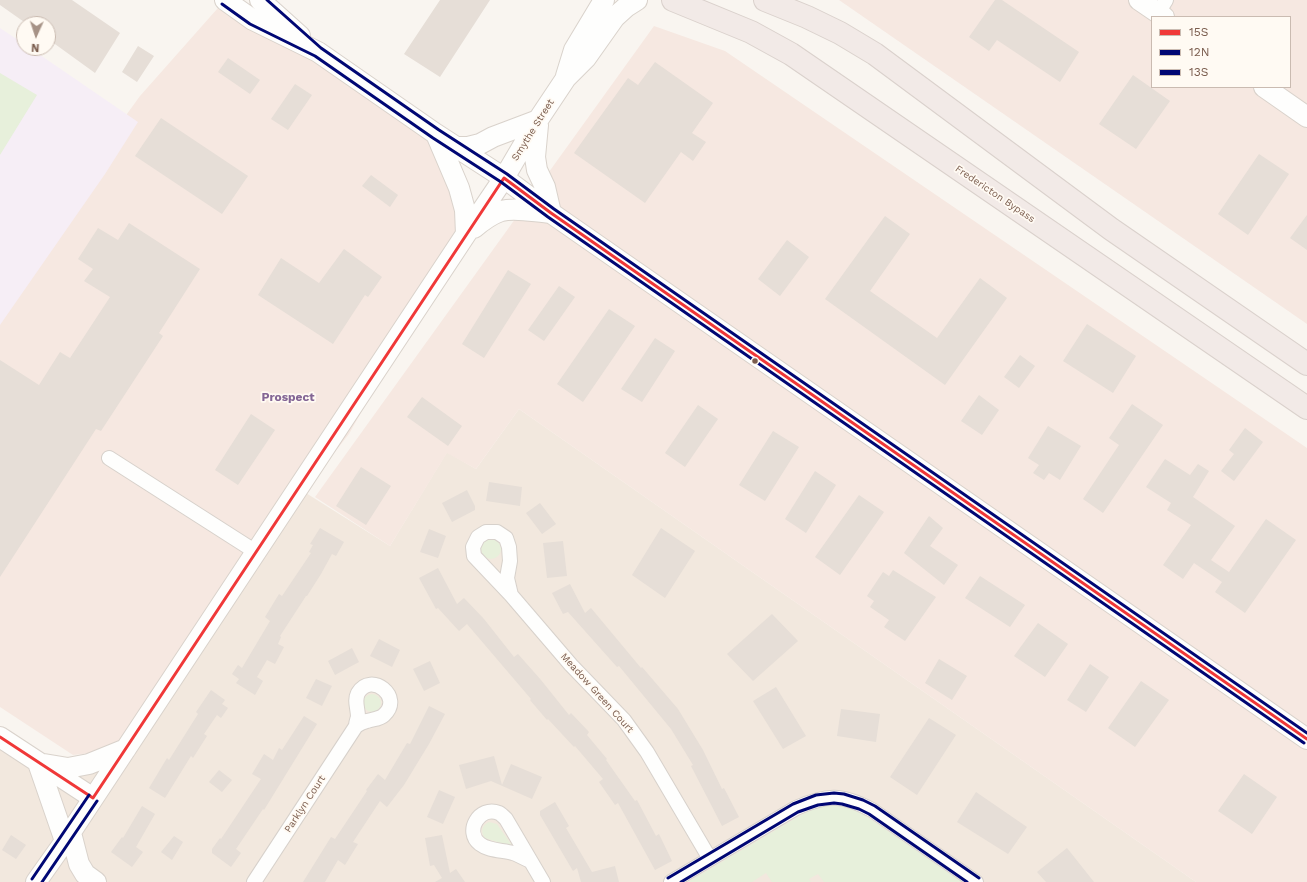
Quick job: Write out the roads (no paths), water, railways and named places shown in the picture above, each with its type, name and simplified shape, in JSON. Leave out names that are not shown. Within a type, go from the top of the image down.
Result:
[{"type":"highway","name":"Fredericton Bypass","points":[[673,0],[751,32],[791,54],[1307,408]]},
{"type":"highway","points":[[765,0],[807,17],[875,54],[1111,230],[1307,364]]},
{"type":"main road","points":[[225,0],[253,20],[318,52]]},
{"type":"main road","points":[[260,0],[318,52],[436,134],[504,178],[551,213],[1307,739]]},
{"type":"main road","name":"Smythe Street","points":[[566,78],[574,50],[604,0]]},
{"type":"main road","name":"Smythe Street","points":[[37,882],[504,178],[538,120],[566,78],[586,58],[615,17],[637,0]]},
{"type":"main road","points":[[1139,0],[1163,10]]},
{"type":"main road","points":[[1265,88],[1307,117]]},
{"type":"main road","points":[[456,147],[468,147],[480,144],[492,137],[538,120],[535,157],[537,170],[545,188],[551,213]]},
{"type":"main road","points":[[436,134],[459,188],[465,210],[466,234]]},
{"type":"main road","points":[[466,234],[490,216],[501,211],[510,210],[551,213]]},
{"type":"main road","points":[[0,737],[93,798]]},
{"type":"main road","points":[[38,763],[68,768],[89,764],[126,749]]},
{"type":"main road","points":[[38,763],[79,864],[86,874],[96,882]]},
{"type":"street","points":[[109,458],[256,552]]},
{"type":"street","name":"Meadow Green Court","points":[[511,596],[571,665],[624,720],[647,752],[710,858]]},
{"type":"street","name":"Parklyn Court","points":[[254,882],[356,726]]},
{"type":"street","points":[[671,882],[796,808],[809,802],[824,798],[846,798],[872,810],[976,882]]},
{"type":"street","points":[[530,861],[543,882]]},
{"type":"district","name":"Prospect","points":[[288,397]]}]
